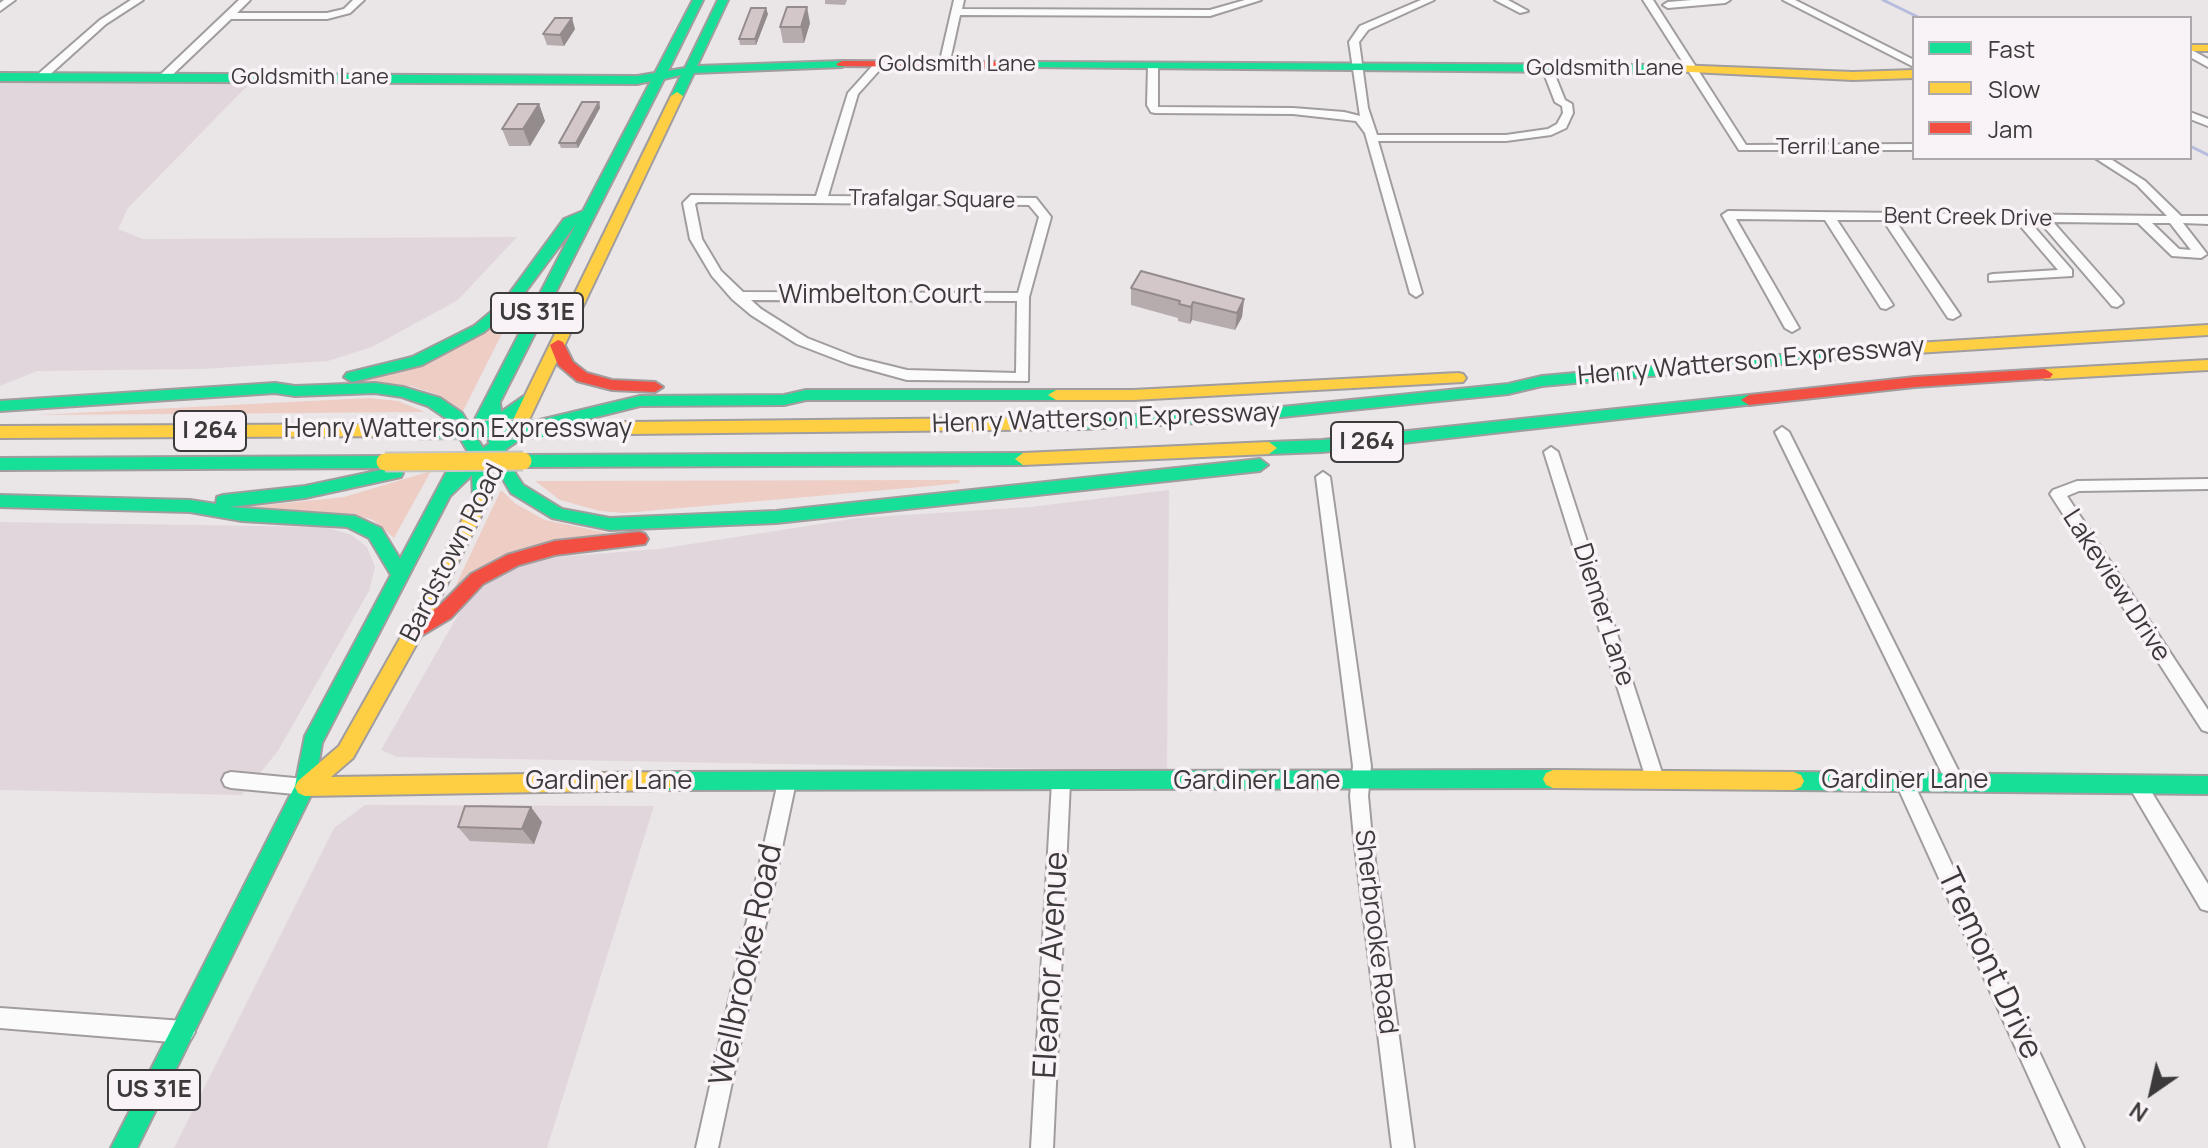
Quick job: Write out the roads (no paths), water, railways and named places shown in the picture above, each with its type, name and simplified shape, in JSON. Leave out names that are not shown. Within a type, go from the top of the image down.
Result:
[{"type":"main road","name":"Bardstown Road","points":[[124,1148],[305,787],[312,742],[492,402],[698,0]]},
{"type":"main road","name":"Bardstown Road","points":[[513,436],[723,0]]},
{"type":"main road","name":"Goldsmith Lane","points":[[0,77],[637,80],[691,70],[787,64],[1690,69],[1853,76],[1912,74]]},
{"type":"main road","points":[[275,388],[286,383],[381,372],[417,361],[465,338],[509,304],[569,222],[588,214]]},
{"type":"main road","name":"Henry Watterson Expressway","points":[[0,432],[1111,422],[1372,404],[1508,389],[1542,381],[1968,343],[2208,330]]},
{"type":"main road","points":[[558,345],[571,370],[596,382],[788,389],[806,395]]},
{"type":"main road","name":"Henry Watterson Expressway","points":[[0,464],[1002,459],[1322,446],[1915,382],[2208,365]]},
{"type":"main road","points":[[442,494],[480,458],[498,454],[513,436],[546,423],[640,401],[784,400],[806,395],[1133,395],[1511,374],[1542,381]]},
{"type":"main road","points":[[0,406],[275,388],[295,391],[375,388],[403,392],[434,402],[456,417],[480,458],[482,498]]},
{"type":"main road","points":[[190,506],[359,482],[416,467],[471,440],[530,400]]},
{"type":"main road","points":[[492,402],[498,454],[517,489],[538,505],[581,521],[651,524],[776,517],[1257,466],[1322,446]]},
{"type":"main road","name":"Bardstown Road","points":[[305,787],[346,752],[414,631],[482,498],[498,454]]},
{"type":"main road","points":[[0,501],[190,506],[242,515],[332,519],[362,525],[385,544],[400,574]]},
{"type":"main road","points":[[414,631],[444,613],[477,579],[527,554],[555,548],[762,525],[776,517]]},
{"type":"main road","name":"Gardiner Lane","points":[[305,787],[449,781],[1360,782],[1655,779],[2208,785]]},
{"type":"street","points":[[0,8],[10,0]]},
{"type":"street","points":[[41,77],[103,22],[138,0]]},
{"type":"street","points":[[163,78],[245,0]]},
{"type":"street","points":[[229,16],[327,16],[347,11],[359,0]]},
{"type":"street","points":[[1142,0],[1142,13]]},
{"type":"street","points":[[944,65],[958,6],[1142,13],[1222,12],[1256,0]]},
{"type":"street","points":[[1416,293],[1363,108],[1354,42],[1360,31],[1429,0]]},
{"type":"street","points":[[1500,0],[1523,11]]},
{"type":"street","points":[[1648,0],[1690,69]]},
{"type":"street","points":[[1668,5],[1725,0]]},
{"type":"street","points":[[1788,0],[1912,63]]},
{"type":"street","points":[[2192,52],[2208,64]]},
{"type":"street","name":"Trafalgar Square","points":[[821,199],[853,93],[879,65]]},
{"type":"street","points":[[1153,66],[1152,105],[1160,111],[1293,111],[1344,115],[1360,119],[1374,138]]},
{"type":"street","points":[[1374,138],[1506,138],[1551,132],[1562,126],[1568,113],[1547,68]]},
{"type":"street","name":"Terril Lane","points":[[1690,69],[1743,148],[1912,147]]},
{"type":"street","points":[[2104,160],[2141,183],[2176,220],[2201,254],[2172,250],[2142,220]]},
{"type":"street","name":"Trafalgar Square","points":[[695,198],[1032,201],[1045,217],[1023,297],[1023,378],[907,375],[854,361],[793,335],[737,296],[705,256],[694,230],[689,203],[695,198]]},
{"type":"street","name":"Bent Creek Drive","points":[[1792,328],[1728,215],[2208,220]]},
{"type":"street","points":[[1829,217],[1886,305]]},
{"type":"street","points":[[1887,217],[1953,315]]},
{"type":"street","points":[[1993,278],[2068,273],[2021,219]]},
{"type":"street","points":[[2044,219],[2117,303]]},
{"type":"street","name":"Wimbelton Court","points":[[737,296],[1023,297]]},
{"type":"street","points":[[1782,432],[1954,780]]},
{"type":"street","name":"Diemer Lane","points":[[1551,452],[1655,779]]},
{"type":"street","name":"Sherbrooke Road","points":[[1323,477],[1362,766],[1363,838],[1403,1148]]},
{"type":"street","name":"Lakeview Drive","points":[[2208,484],[2077,486],[2058,494],[2208,725]]},
{"type":"street","points":[[231,780],[305,787]]},
{"type":"street","name":"Tremont Drive","points":[[1904,781],[2073,1148]]},
{"type":"street","name":"Wellbrooke Road","points":[[707,1148],[787,782]]},
{"type":"street","name":"Eleanor Avenue","points":[[1042,1148],[1061,782]]},
{"type":"street","points":[[2137,784],[2208,902]]},
{"type":"street","points":[[0,1018],[184,1032]]},
{"type":"waterway","points":[[1883,0],[1916,16]]},
{"type":"waterway","points":[[2192,147],[2208,155]]}]
